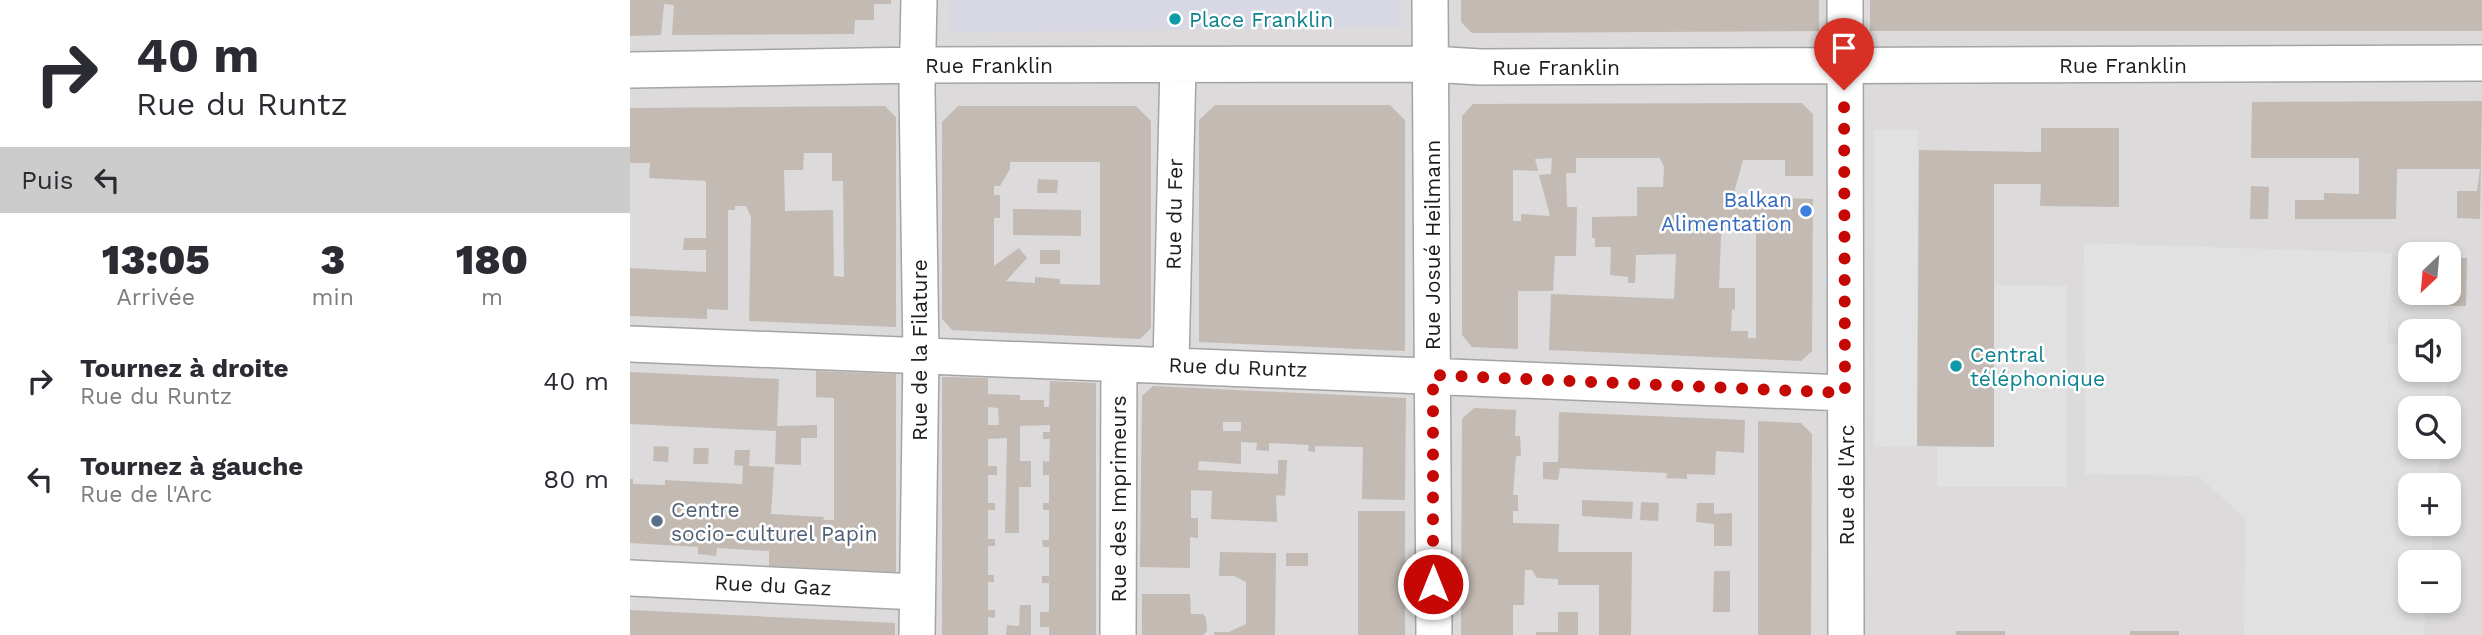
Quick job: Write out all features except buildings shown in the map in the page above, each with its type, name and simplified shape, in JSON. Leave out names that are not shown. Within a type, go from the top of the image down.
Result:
[{"type":"street","points":[[918,65],[919,0]]},
{"type":"street","points":[[1430,0],[1432,64]]},
{"type":"street","name":"Rue de l'Arc","points":[[1845,0],[1846,635]]},
{"type":"street","name":"Rue Franklin","points":[[630,70],[918,65],[1432,64],[1480,67],[2482,64]]},
{"type":"street","name":"Rue Josué Heilmann","points":[[1432,64],[1434,635]]},
{"type":"street","name":"Rue de la Filature","points":[[917,635],[921,355],[918,65]]},
{"type":"street","name":"Rue du Fer","points":[[1171,364],[1178,65]]},
{"type":"street","name":"Rue du Runtz","points":[[630,344],[1845,393]]},
{"type":"street","name":"Rue des Imprimeurs","points":[[1118,635],[1119,364]]},
{"type":"street","name":"Rue du Gaz","points":[[630,578],[917,592]]},
{"type":"shaded area","points":[[630,0],[2482,0],[2482,635],[630,635]]},
{"type":"shaded area","name":"Place Franklin","points":[[948,0],[1401,0],[1402,27],[949,33]]},
{"type":"shaded area","points":[[1874,130],[1918,130],[1917,446],[1874,447]]},
{"type":"shaded area","points":[[2084,243],[2392,253],[2387,343],[2398,344],[2398,382],[2448,382],[2446,396],[2398,396],[2398,459],[2440,459],[2439,473],[2398,473],[2398,536],[2433,536],[2431,550],[2398,550],[2398,613],[2426,613],[2423,635],[2244,635],[2245,518],[2198,476],[2085,474]]},
{"type":"shaded area","points":[[1993,285],[2067,286],[2067,487],[1937,487],[1937,447],[1993,447]]},
{"type":"place","name":"Place Franklin","points":[[1175,19]]},
{"type":"place","name":"Balkan Alimentation","points":[[1806,211]]},
{"type":"place","name":"Central téléphonique","points":[[1956,366]]},
{"type":"place","name":"Centre socio-culturel Papin","points":[[657,521]]},
{"type":"route","points":[[1433,584],[1433,375],[1845,393],[1844,90]]}]
